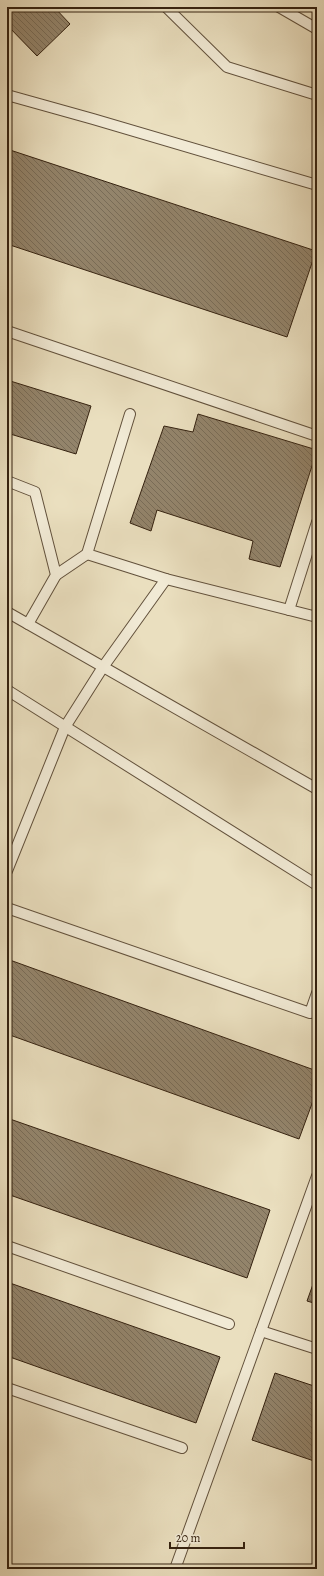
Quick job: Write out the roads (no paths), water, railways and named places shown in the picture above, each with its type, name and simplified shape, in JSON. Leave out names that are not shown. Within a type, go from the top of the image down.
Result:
[{"type":"lane","points":[[166,7],[227,67],[317,95]]},
{"type":"lane","points":[[280,7],[317,29]]},
{"type":"lane","points":[[7,95],[317,185]]},
{"type":"lane","points":[[7,331],[317,435]]},
{"type":"lane","points":[[28,624],[56,575],[87,554],[130,414]]},
{"type":"lane","points":[[7,481],[35,492],[56,575]]},
{"type":"lane","points":[[289,610],[317,522]]},
{"type":"lane","points":[[87,554],[166,578],[317,617]]},
{"type":"lane","points":[[7,871],[65,727],[103,667],[166,578]]},
{"type":"lane","points":[[7,612],[317,789]]},
{"type":"lane","points":[[7,690],[317,885]]},
{"type":"lane","points":[[7,908],[310,1013],[317,993]]},
{"type":"lane","points":[[176,1569],[317,1176]]},
{"type":"lane","points":[[7,1246],[229,1324]]},
{"type":"lane","points":[[261,1331],[317,1349]]},
{"type":"lane","points":[[7,1388],[182,1448]]}]
